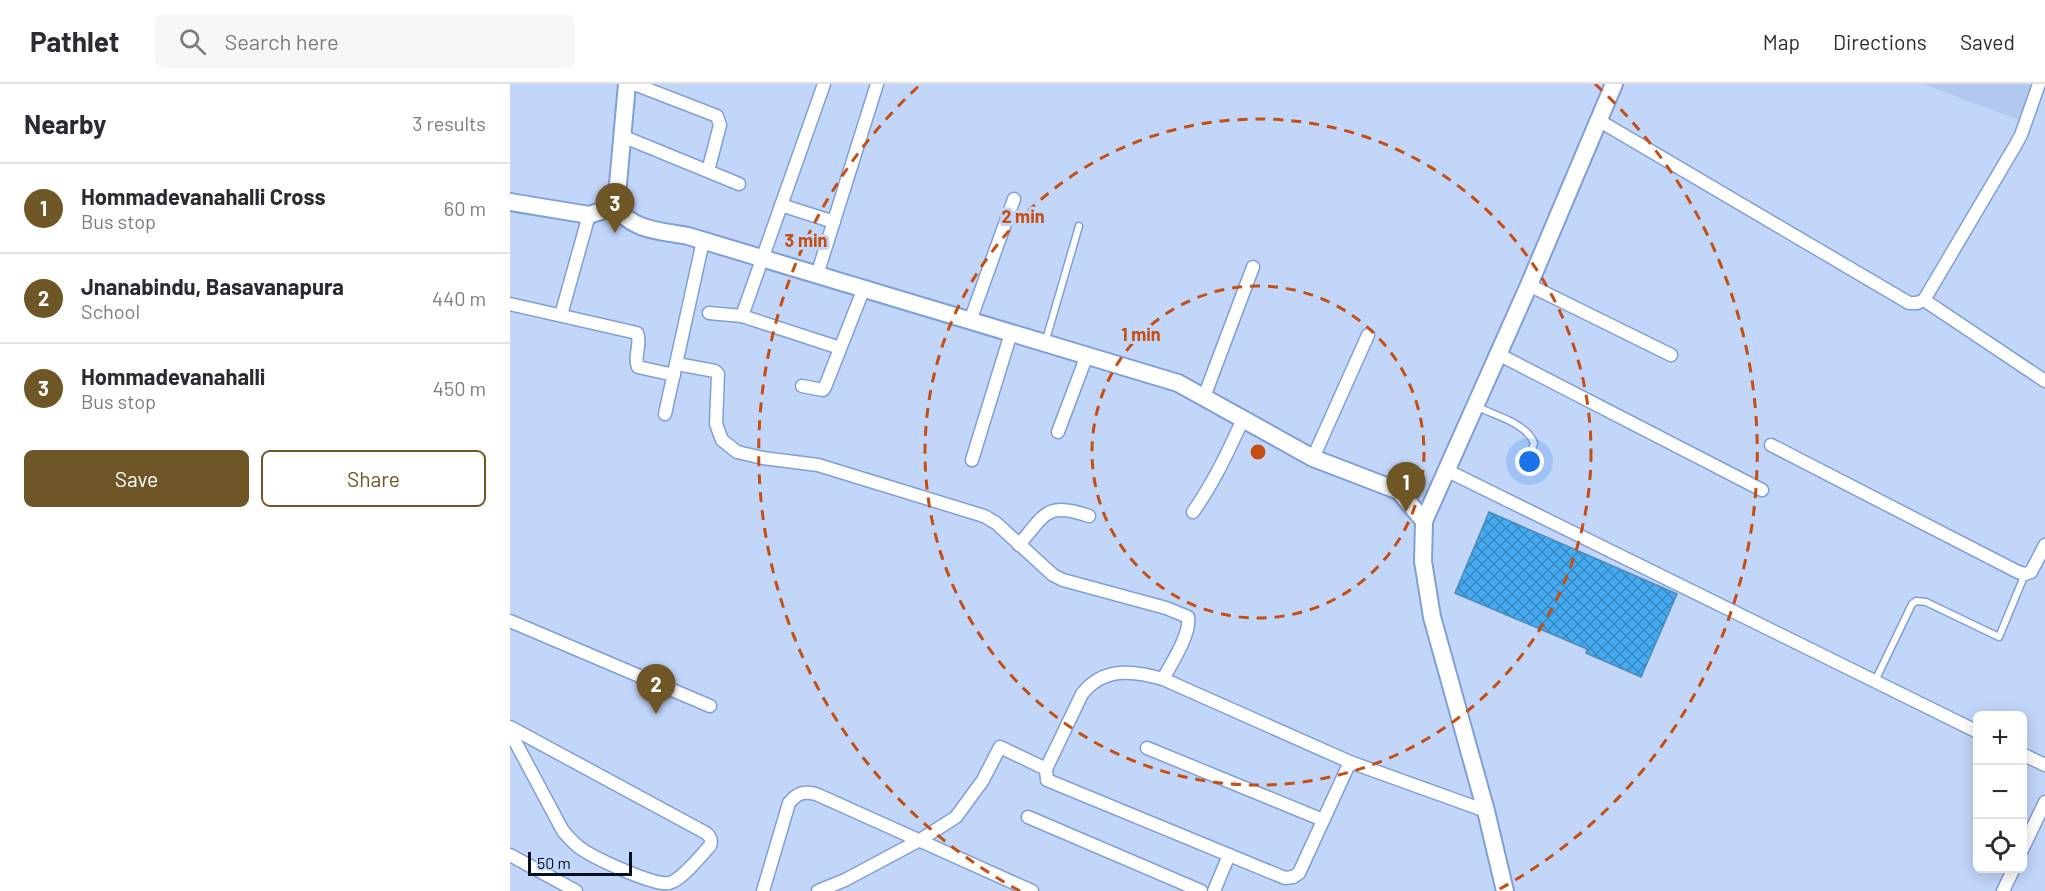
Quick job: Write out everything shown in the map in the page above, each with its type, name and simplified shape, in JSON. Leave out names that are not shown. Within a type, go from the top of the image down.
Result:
[{"type":"main road","points":[[627,84],[616,206],[621,215],[639,226],[762,258],[1178,382],[1313,458],[1399,491],[1424,521]]},
{"type":"main road","points":[[1505,891],[1486,811],[1432,617],[1423,561],[1424,521],[1476,407],[1614,84]]},
{"type":"main road","points":[[510,202],[589,215],[616,206]]},
{"type":"street","points":[[634,84],[717,116],[720,125],[708,171]]},
{"type":"street","points":[[742,316],[824,84]]},
{"type":"street","points":[[817,275],[877,84]]},
{"type":"street","points":[[1598,120],[1909,303],[1917,303],[1924,300],[2015,146],[2039,84]]},
{"type":"street","points":[[622,136],[740,184]]},
{"type":"street","points":[[970,321],[1014,199]]},
{"type":"street","points":[[781,205],[834,222]]},
{"type":"street","points":[[561,315],[589,215]]},
{"type":"street","points":[[666,414],[703,241]]},
{"type":"street","points":[[1204,397],[1253,267]]},
{"type":"street","points":[[1529,285],[1671,355]]},
{"type":"street","points":[[802,386],[823,390],[864,288]]},
{"type":"street","points":[[1924,300],[2045,381]]},
{"type":"street","points":[[510,304],[637,333],[639,339],[636,362],[638,367],[715,371],[718,374],[716,424],[722,440],[737,452],[763,458],[818,465],[984,516],[996,523],[1053,575],[1063,580],[1166,608],[1188,617],[1189,624],[1185,635],[1163,680]]},
{"type":"street","points":[[709,313],[742,316],[840,348]]},
{"type":"street","points":[[972,460],[1011,333]]},
{"type":"street","points":[[1313,458],[1368,335]]},
{"type":"street","points":[[1498,354],[1762,490]]},
{"type":"street","points":[[1058,432],[1087,355]]},
{"type":"street","points":[[1193,512],[1211,488],[1243,418]]},
{"type":"street","points":[[1771,445],[2018,572],[2025,574],[2031,572],[2045,545]]},
{"type":"street","points":[[1448,471],[1973,730]]},
{"type":"street","points":[[1019,544],[1044,515],[1055,509],[1076,511],[1089,516]]},
{"type":"street","points":[[510,621],[710,706]]},
{"type":"street","points":[[1350,762],[1299,873],[1285,878],[1047,780],[1046,769],[1089,684],[1117,673],[1148,674],[1350,762],[1486,811]]},
{"type":"street","points":[[510,727],[706,833],[710,837],[710,846],[676,880],[669,883],[652,882],[591,855],[573,842],[563,831],[510,732]]},
{"type":"street","points":[[818,891],[845,880],[956,818],[983,780],[1000,747],[1046,769]]},
{"type":"street","points":[[1147,748],[1323,820]]},
{"type":"street","points":[[2027,756],[2045,765]]},
{"type":"street","points":[[762,891],[785,813],[795,795],[801,792],[816,794],[1032,891]]},
{"type":"street","points":[[2027,840],[2045,803]]},
{"type":"street","points":[[1028,817],[1201,891]]},
{"type":"street","points":[[510,855],[577,891]]},
{"type":"street","points":[[1214,891],[1229,855]]},
{"type":"street","points":[[2003,891],[2012,873]]},
{"type":"lane","points":[[1045,343],[1079,226]]},
{"type":"lane","points":[[1476,407],[1531,435],[1534,443],[1528,462]]},
{"type":"lane","points":[[1874,681],[1912,604],[1916,601],[1926,602],[1999,637],[2025,574]]},
{"type":"shaded area","points":[[1923,84],[2037,84],[2019,120]]},
{"type":"building","points":[[1489,512],[1677,594],[1641,677],[1586,653],[1587,649],[1455,593]]},
{"type":"place","name":"Hommadevanahalli","points":[[615,233]]},
{"type":"place","name":"Hommadevanahalli Cross","points":[[1406,512]]},
{"type":"place","name":"Jnanabindu, Basavanapura","points":[[656,714]]}]
